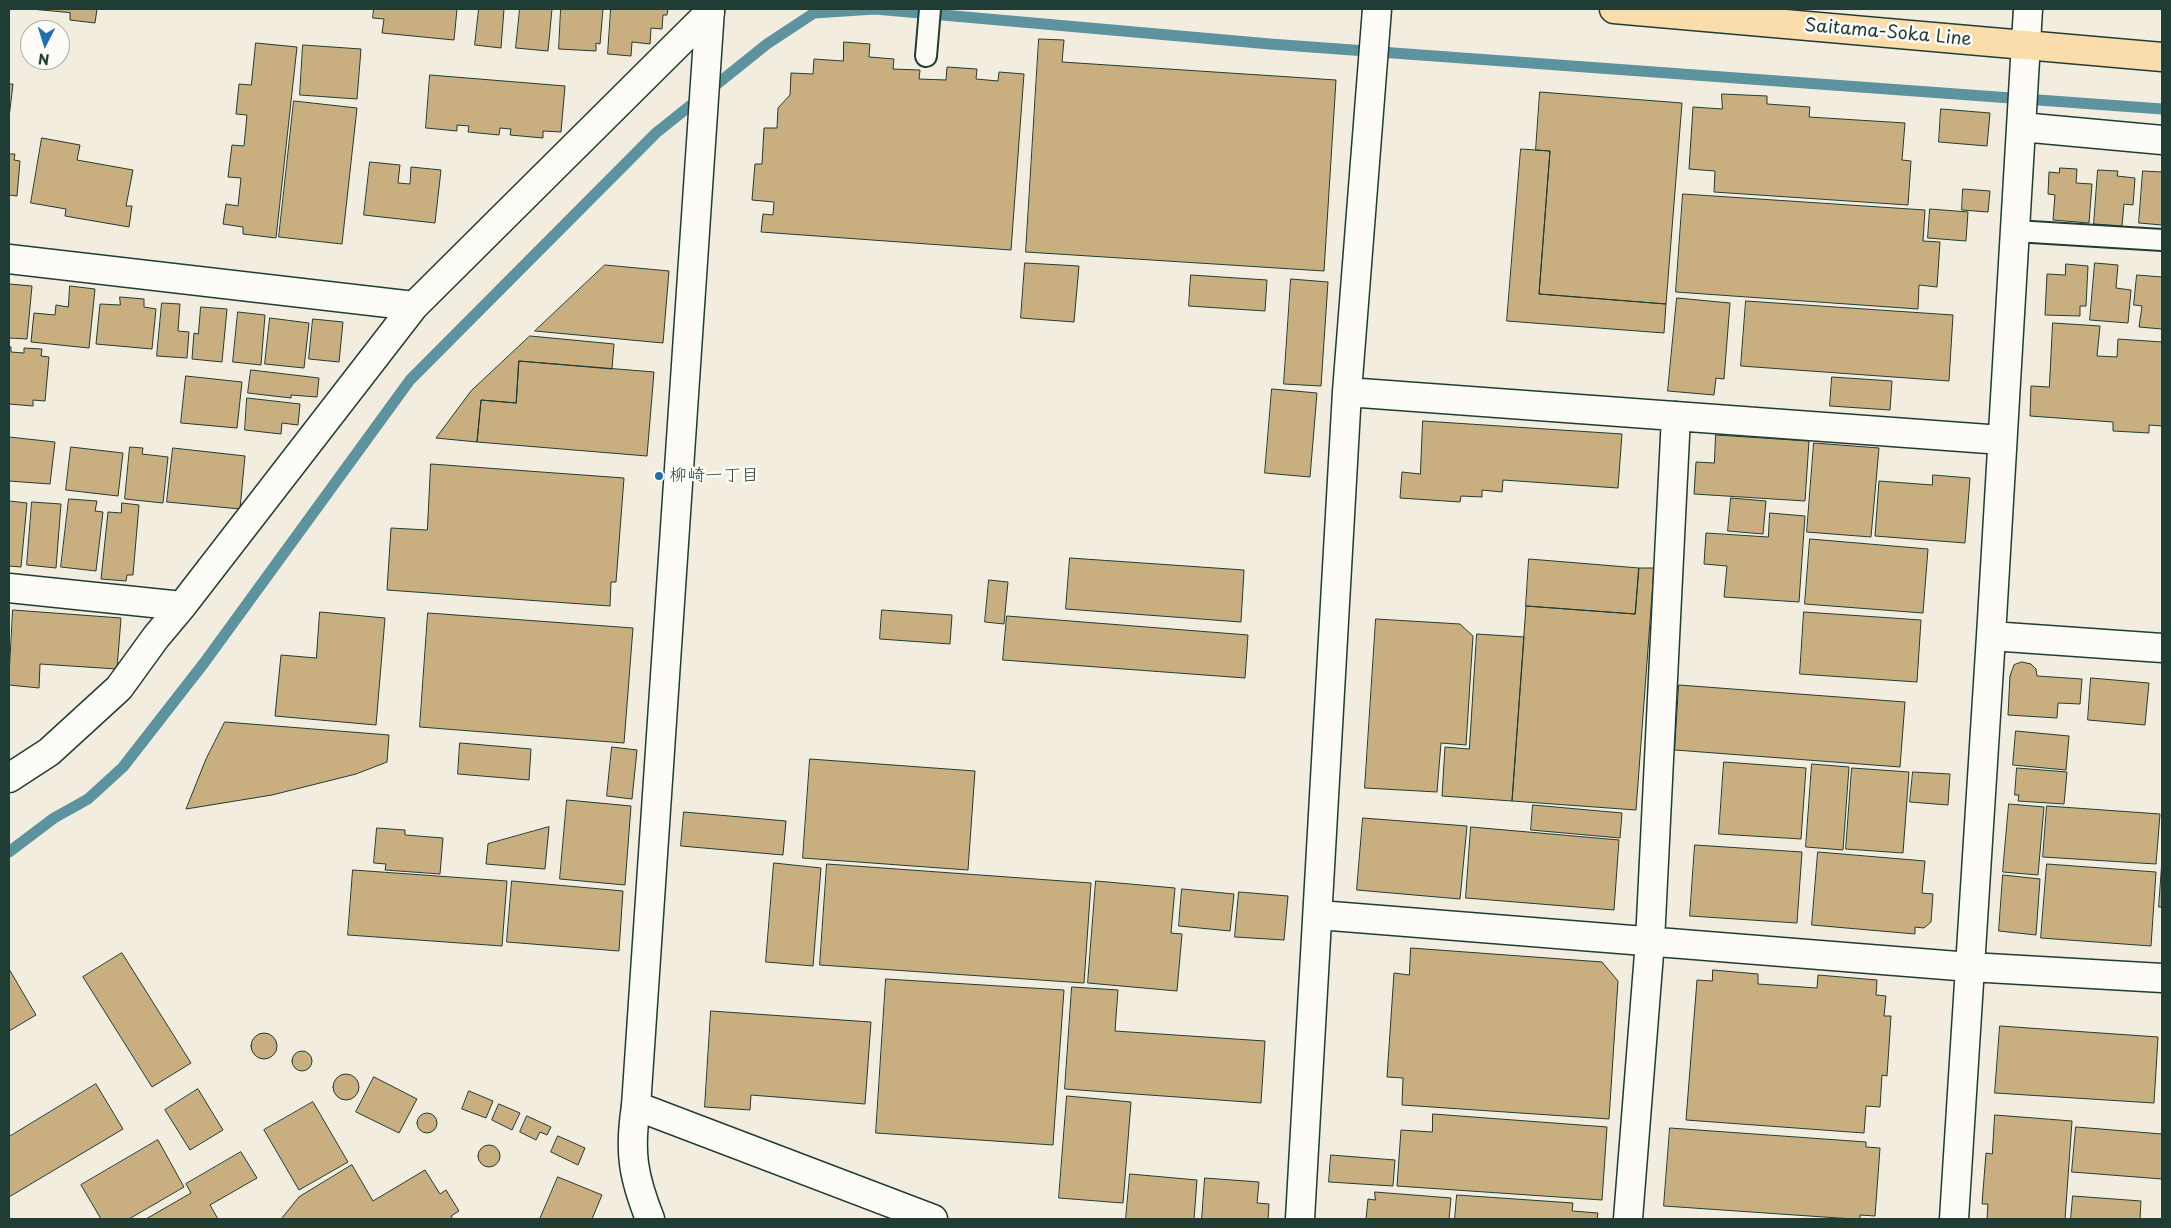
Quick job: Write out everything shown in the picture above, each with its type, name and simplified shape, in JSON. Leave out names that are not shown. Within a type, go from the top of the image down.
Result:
[{"type":"main road","name":"Saitama-Soka Line","points":[[1614,9],[1700,12],[2162,57]]},
{"type":"street","points":[[1954,1219],[2028,9]]},
{"type":"street","points":[[650,1219],[633,1166],[632,1131],[636,1106],[710,10]]},
{"type":"street","points":[[9,778],[49,752],[119,688],[156,637],[414,306],[710,10]]},
{"type":"street","points":[[1300,1219],[1319,915],[1347,392],[1376,20]]},
{"type":"street","points":[[2021,127],[2162,140]]},
{"type":"street","points":[[9,259],[414,306]]},
{"type":"street","points":[[1347,392],[2002,440]]},
{"type":"street","points":[[1628,1219],[1650,941],[1676,416]]},
{"type":"street","points":[[9,588],[182,606]]},
{"type":"street","points":[[1991,636],[2162,648]]},
{"type":"street","points":[[1319,915],[1970,967],[2162,978]]},
{"type":"street","points":[[636,1106],[933,1219]]},
{"type":"lane","points":[[926,56],[930,9]]},
{"type":"lane","points":[[2015,231],[2162,240]]},
{"type":"building","points":[[31,9],[97,9],[95,23],[70,20],[70,13]]},
{"type":"building","points":[[374,9],[457,9],[454,40],[382,33],[384,19],[373,18]]},
{"type":"building","points":[[479,9],[504,9],[501,48],[475,45]]},
{"type":"building","points":[[520,9],[552,9],[548,51],[516,48]]},
{"type":"building","points":[[561,9],[603,9],[600,44],[596,43],[596,51],[559,49]]},
{"type":"building","points":[[611,9],[668,9],[667,15],[663,15],[662,29],[651,28],[650,44],[632,42],[631,56],[608,54]]},
{"type":"building","points":[[1039,39],[1064,40],[1062,62],[1336,80],[1324,271],[1026,252]]},
{"type":"building","points":[[844,42],[870,44],[869,57],[894,59],[893,69],[920,70],[919,79],[946,80],[947,67],[977,69],[976,79],[998,81],[999,72],[1024,74],[1011,250],[761,232],[763,214],[773,215],[774,202],[752,200],[755,164],[762,164],[764,128],[777,128],[778,108],[790,95],[791,73],[813,74],[814,59],[843,61]]},
{"type":"building","points":[[256,43],[297,47],[276,238],[243,234],[243,227],[223,224],[226,204],[238,206],[241,178],[228,177],[232,145],[244,146],[247,115],[236,114],[239,84],[251,85]]},
{"type":"building","points":[[303,45],[361,49],[357,99],[300,95]]},
{"type":"building","points":[[430,75],[565,86],[561,132],[543,131],[543,138],[510,135],[511,129],[500,128],[499,135],[468,132],[469,126],[457,125],[457,131],[426,128]]},
{"type":"building","points":[[9,84],[13,84],[9,118]]},
{"type":"building","points":[[1540,92],[1682,103],[1666,304],[1539,294],[1550,151],[1536,150]]},
{"type":"building","points":[[1722,94],[1767,96],[1767,104],[1810,107],[1809,117],[1905,123],[1902,160],[1911,161],[1908,205],[1714,192],[1715,171],[1689,169],[1693,107],[1722,109]]},
{"type":"building","points":[[294,101],[357,108],[342,244],[279,237]]},
{"type":"building","points":[[1941,109],[1990,113],[1987,146],[1939,142]]},
{"type":"building","points":[[42,138],[80,145],[77,160],[133,170],[126,206],[132,206],[129,227],[65,216],[66,209],[31,203]]},
{"type":"building","points":[[1521,149],[1550,151],[1539,294],[1666,304],[1664,333],[1507,321]]},
{"type":"building","points":[[9,154],[15,154],[14,160],[20,161],[17,196],[9,195]]},
{"type":"building","points":[[370,162],[400,165],[398,183],[410,184],[411,167],[441,170],[435,223],[364,215]]},
{"type":"building","points":[[2060,168],[2077,169],[2076,183],[2092,184],[2089,223],[2053,220],[2055,195],[2048,194],[2049,172],[2059,173]]},
{"type":"building","points":[[2098,170],[2118,171],[2117,176],[2135,178],[2133,205],[2124,204],[2122,226],[2094,224]]},
{"type":"building","points":[[2143,171],[2162,172],[2162,225],[2139,223]]},
{"type":"building","points":[[1963,189],[1990,191],[1988,212],[1962,210]]},
{"type":"building","points":[[1683,194],[1925,210],[1923,241],[1940,242],[1937,287],[1919,285],[1918,309],[1676,292]]},
{"type":"building","points":[[1930,209],[1968,212],[1966,241],[1928,238]]},
{"type":"building","points":[[1025,263],[1079,266],[1074,322],[1021,318]]},
{"type":"building","points":[[2095,263],[2118,265],[2116,288],[2131,290],[2128,323],[2090,320]]},
{"type":"building","points":[[2066,264],[2088,266],[2086,306],[2080,306],[2080,316],[2045,315],[2047,274],[2065,275]]},
{"type":"building","points":[[605,265],[669,271],[663,343],[535,331]]},
{"type":"building","points":[[1191,275],[1267,280],[1265,311],[1189,306]]},
{"type":"building","points":[[2137,275],[2162,277],[2162,329],[2139,327],[2142,306],[2134,305]]},
{"type":"building","points":[[1291,279],[1328,282],[1321,386],[1284,384]]},
{"type":"building","points":[[9,284],[32,286],[27,339],[9,338]]},
{"type":"building","points":[[70,286],[95,289],[89,348],[31,342],[34,313],[55,315],[56,305],[68,307]]},
{"type":"building","points":[[120,297],[144,299],[144,307],[156,309],[152,349],[96,344],[100,304],[120,305]]},
{"type":"building","points":[[1677,298],[1730,303],[1724,379],[1716,378],[1714,395],[1668,391]]},
{"type":"building","points":[[1746,301],[1953,315],[1949,381],[1741,366]]},
{"type":"building","points":[[162,303],[180,304],[178,331],[189,332],[187,358],[157,356]]},
{"type":"building","points":[[201,307],[227,309],[222,362],[192,359],[194,333],[198,334]]},
{"type":"building","points":[[238,312],[265,315],[261,365],[233,362]]},
{"type":"building","points":[[270,318],[309,323],[304,368],[265,364]]},
{"type":"building","points":[[313,319],[343,322],[339,362],[309,359]]},
{"type":"building","points":[[2053,323],[2100,326],[2097,356],[2117,357],[2118,339],[2162,342],[2162,426],[2149,425],[2149,433],[2113,431],[2113,422],[2030,416],[2031,386],[2049,387]]},
{"type":"building","points":[[530,336],[614,344],[612,369],[519,361],[516,403],[481,400],[477,442],[436,438],[471,391]]},
{"type":"building","points":[[9,346],[11,347],[11,352],[24,353],[24,348],[42,349],[41,356],[49,357],[45,401],[33,400],[33,406],[9,404]]},
{"type":"building","points":[[519,361],[654,372],[647,456],[477,442],[481,400],[516,403]]},
{"type":"building","points":[[251,370],[319,378],[317,397],[291,395],[291,398],[248,393]]},
{"type":"building","points":[[186,376],[242,382],[237,428],[181,423]]},
{"type":"building","points":[[1832,377],[1892,381],[1890,410],[1830,406]]},
{"type":"building","points":[[1272,389],[1317,393],[1310,477],[1265,473]]},
{"type":"building","points":[[247,398],[300,404],[298,425],[282,423],[281,434],[245,430]]},
{"type":"building","points":[[1423,421],[1622,434],[1618,488],[1503,480],[1502,492],[1482,490],[1482,497],[1461,496],[1460,502],[1400,498],[1402,472],[1420,474]]},
{"type":"building","points":[[1716,435],[1809,441],[1805,501],[1694,494],[1696,462],[1714,463]]},
{"type":"building","points":[[9,437],[55,442],[50,484],[9,481]]},
{"type":"building","points":[[1814,443],[1879,448],[1871,537],[1807,532]]},
{"type":"building","points":[[71,447],[123,453],[118,496],[66,490]]},
{"type":"building","points":[[130,447],[143,448],[142,454],[168,457],[163,503],[125,499]]},
{"type":"building","points":[[173,448],[245,456],[240,509],[167,502]]},
{"type":"building","points":[[431,464],[624,478],[616,582],[611,582],[610,606],[387,590],[391,528],[427,530]]},
{"type":"building","points":[[1933,475],[1970,478],[1965,543],[1875,536],[1879,481],[1932,485]]},
{"type":"building","points":[[1731,498],[1766,501],[1763,534],[1728,531]]},
{"type":"building","points":[[69,499],[97,501],[95,511],[103,512],[96,571],[61,567]]},
{"type":"building","points":[[9,501],[27,503],[21,567],[9,566]]},
{"type":"building","points":[[32,502],[61,504],[56,568],[27,565]]},
{"type":"building","points":[[122,503],[139,505],[133,575],[127,575],[126,581],[101,579],[108,512],[121,513]]},
{"type":"building","points":[[1770,513],[1805,516],[1799,602],[1724,597],[1727,566],[1704,564],[1706,533],[1768,537]]},
{"type":"building","points":[[1810,539],[1928,549],[1923,613],[1805,604]]},
{"type":"building","points":[[1070,558],[1244,570],[1241,622],[1066,609]]},
{"type":"building","points":[[1529,559],[1639,568],[1635,614],[1526,606]]},
{"type":"building","points":[[1639,568],[1654,568],[1636,810],[1512,801],[1526,606],[1635,614]]},
{"type":"building","points":[[989,580],[1008,582],[1004,624],[985,622]]},
{"type":"building","points":[[13,610],[121,618],[117,669],[40,664],[39,688],[9,685]]},
{"type":"building","points":[[882,610],[952,615],[950,644],[880,639]]},
{"type":"building","points":[[320,612],[385,618],[376,725],[275,716],[281,655],[316,658]]},
{"type":"building","points":[[1804,612],[1921,620],[1917,682],[1800,674]]},
{"type":"building","points":[[428,613],[633,628],[624,743],[420,727]]},
{"type":"building","points":[[1007,616],[1248,635],[1245,678],[1003,660]]},
{"type":"building","points":[[1376,619],[1460,624],[1473,636],[1466,745],[1441,743],[1437,792],[1365,788]]},
{"type":"building","points":[[1477,634],[1524,637],[1512,801],[1442,796],[1445,747],[1469,749]]},
{"type":"building","points":[[2022,662],[2031,664],[2036,669],[2037,676],[2082,679],[2080,704],[2058,703],[2057,718],[2008,715],[2010,676],[2014,665]]},
{"type":"building","points":[[2091,678],[2149,683],[2145,725],[2088,720]]},
{"type":"building","points":[[1679,685],[1905,702],[1900,767],[1675,750]]},
{"type":"building","points":[[225,722],[389,735],[387,762],[356,774],[272,795],[186,809],[206,759]]},
{"type":"building","points":[[2016,731],[2069,736],[2066,770],[2013,765]]},
{"type":"building","points":[[460,743],[531,749],[529,780],[458,774]]},
{"type":"building","points":[[612,747],[637,750],[632,799],[607,796]]},
{"type":"building","points":[[810,759],[975,771],[968,870],[803,858]]},
{"type":"building","points":[[1724,762],[1806,768],[1801,839],[1719,834]]},
{"type":"building","points":[[1812,764],[1849,767],[1843,850],[1806,847]]},
{"type":"building","points":[[1852,768],[1909,772],[1903,853],[1846,849]]},
{"type":"building","points":[[2017,768],[2067,772],[2064,804],[2018,801],[2019,795],[2015,795]]},
{"type":"building","points":[[1913,772],[1950,774],[1948,805],[1910,802]]},
{"type":"building","points":[[567,800],[631,806],[625,885],[560,879]]},
{"type":"building","points":[[2009,804],[2044,807],[2038,875],[2003,872]]},
{"type":"building","points":[[1533,805],[1622,813],[1620,838],[1531,830]]},
{"type":"building","points":[[2047,806],[2160,814],[2156,864],[2043,857]]},
{"type":"building","points":[[684,812],[786,821],[783,855],[681,846]]},
{"type":"building","points":[[1363,818],[1467,826],[1460,899],[1357,890]]},
{"type":"building","points":[[549,827],[545,869],[486,864],[488,844]]},
{"type":"building","points":[[1471,827],[1619,840],[1614,910],[1466,898]]},
{"type":"building","points":[[377,828],[405,830],[405,835],[443,838],[440,874],[385,870],[386,864],[374,863]]},
{"type":"building","points":[[1695,845],[1802,852],[1797,923],[1690,916]]},
{"type":"building","points":[[1818,852],[1925,861],[1922,893],[1933,894],[1931,922],[1924,928],[1915,927],[1915,934],[1812,925]]},
{"type":"building","points":[[2162,860],[2162,907],[2159,907]]},
{"type":"building","points":[[774,863],[821,868],[813,966],[766,962]]},
{"type":"building","points":[[827,864],[1091,883],[1084,983],[820,965]]},
{"type":"building","points":[[2047,864],[2156,872],[2151,946],[2041,938]]},
{"type":"building","points":[[353,870],[507,881],[502,946],[348,935]]},
{"type":"building","points":[[2003,875],[2040,879],[2036,935],[1999,931]]},
{"type":"building","points":[[512,881],[623,891],[619,951],[507,942]]},
{"type":"building","points":[[1096,881],[1175,888],[1171,933],[1182,934],[1177,991],[1088,983]]},
{"type":"building","points":[[1182,889],[1234,894],[1230,931],[1179,926]]},
{"type":"building","points":[[1239,892],[1288,896],[1284,940],[1235,937]]},
{"type":"building","points":[[1411,948],[1602,962],[1618,981],[1609,1119],[1402,1105],[1403,1078],[1387,1077],[1394,973],[1409,975]]},
{"type":"building","points":[[122,953],[191,1063],[152,1087],[83,977]]},
{"type":"building","points":[[9,969],[36,1015],[9,1031]]},
{"type":"building","points":[[1713,970],[1758,974],[1758,984],[1817,988],[1818,975],[1877,980],[1876,995],[1886,996],[1884,1016],[1891,1016],[1887,1076],[1882,1075],[1880,1107],[1866,1106],[1864,1133],[1686,1120],[1697,980],[1712,981]]},
{"type":"building","points":[[886,979],[1064,990],[1053,1145],[876,1133]]},
{"type":"building","points":[[1072,987],[1118,990],[1115,1031],[1265,1041],[1261,1103],[1065,1089]]},
{"type":"building","points":[[711,1011],[871,1022],[865,1104],[751,1095],[750,1110],[705,1107]]},
{"type":"building","points":[[2000,1026],[2158,1037],[2154,1103],[1995,1093]]},
{"type":"building","points":[[264,1033],[274,1036],[277,1046],[274,1056],[264,1059],[254,1056],[251,1046],[254,1036]]},
{"type":"building","points":[[302,1051],[309,1054],[312,1061],[309,1068],[302,1071],[295,1068],[292,1061],[295,1054]]},
{"type":"building","points":[[346,1074],[355,1078],[359,1087],[355,1096],[346,1100],[337,1096],[333,1087],[337,1078]]},
{"type":"building","points":[[374,1077],[417,1099],[399,1133],[356,1112]]},
{"type":"building","points":[[96,1084],[123,1129],[9,1197],[9,1137]]},
{"type":"building","points":[[198,1089],[223,1130],[190,1150],[165,1110]]},
{"type":"building","points":[[469,1091],[493,1101],[486,1118],[462,1109]]},
{"type":"building","points":[[1067,1096],[1131,1102],[1123,1203],[1059,1198]]},
{"type":"building","points":[[313,1102],[348,1162],[299,1190],[264,1130]]},
{"type":"building","points":[[499,1104],[520,1113],[512,1130],[492,1120]]},
{"type":"building","points":[[427,1113],[434,1116],[437,1123],[434,1130],[427,1133],[420,1130],[417,1123],[420,1116]]},
{"type":"building","points":[[1433,1114],[1607,1127],[1602,1200],[1397,1186],[1401,1130],[1432,1132]]},
{"type":"building","points":[[1995,1115],[2072,1121],[2065,1219],[1987,1219],[1988,1204],[1982,1204],[1986,1153],[1992,1154]]},
{"type":"building","points":[[527,1116],[551,1127],[547,1135],[540,1132],[536,1140],[520,1132]]},
{"type":"building","points":[[2076,1127],[2162,1134],[2162,1179],[2072,1172]]},
{"type":"building","points":[[1670,1128],[1866,1142],[1866,1147],[1880,1148],[1875,1216],[1860,1215],[1860,1219],[1853,1219],[1664,1206]]},
{"type":"building","points":[[558,1136],[585,1148],[578,1165],[551,1152]]},
{"type":"building","points":[[158,1140],[184,1187],[129,1219],[101,1219],[81,1185]]},
{"type":"building","points":[[489,1145],[497,1148],[500,1156],[497,1164],[489,1167],[481,1164],[478,1156],[481,1148]]},
{"type":"building","points":[[241,1152],[257,1178],[210,1205],[218,1219],[146,1219],[191,1193],[186,1184]]},
{"type":"building","points":[[1331,1155],[1395,1160],[1393,1186],[1329,1182]]},
{"type":"building","points":[[352,1165],[373,1201],[425,1170],[440,1194],[446,1190],[459,1211],[451,1216],[453,1219],[281,1219],[299,1197]]},
{"type":"building","points":[[1130,1174],[1197,1180],[1194,1219],[1126,1219]]},
{"type":"building","points":[[558,1177],[602,1195],[592,1219],[540,1219]]},
{"type":"building","points":[[1205,1178],[1259,1182],[1257,1203],[1269,1204],[1268,1219],[1202,1219]]},
{"type":"building","points":[[1375,1192],[1451,1198],[1449,1219],[1366,1219],[1368,1199],[1375,1200]]},
{"type":"building","points":[[1457,1195],[1573,1203],[1572,1211],[1598,1213],[1597,1219],[1455,1219]]},
{"type":"building","points":[[2073,1196],[2141,1201],[2140,1219],[2071,1219]]},
{"type":"waterway","points":[[875,9],[1270,44],[2162,109]]},
{"type":"waterway","points":[[9,852],[54,818],[88,799],[123,767],[204,663],[410,380],[656,133],[767,44],[814,13],[875,9]]},
{"type":"place","name":"柳崎一丁目","points":[[659,476]]}]
